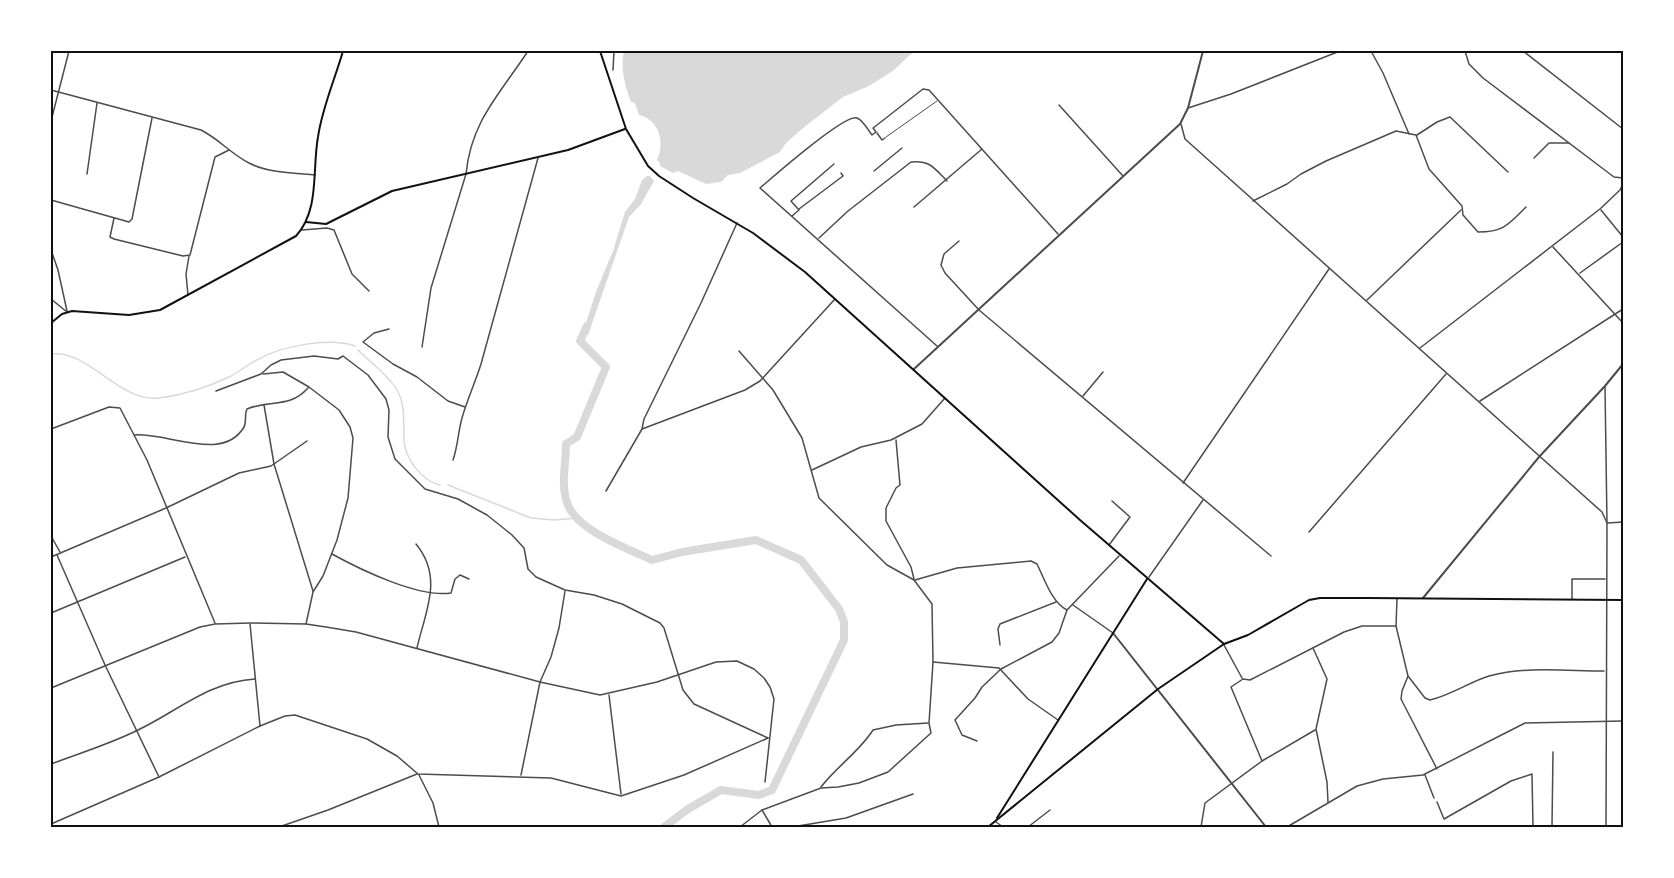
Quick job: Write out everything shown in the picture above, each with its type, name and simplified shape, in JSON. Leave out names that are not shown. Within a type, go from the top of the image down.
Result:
[{"type":"main road","points":[[51,323],[67,312],[82,311],[116,315],[144,314],[159,310],[292,240],[306,222],[315,175],[320,128],[344,51]]},
{"type":"main road","points":[[600,51],[626,129],[640,154],[659,176],[737,222],[787,258],[835,298],[1108,546],[1224,644]]},
{"type":"main road","points":[[306,222],[326,224],[392,190],[568,150],[626,129]]},
{"type":"main road","points":[[995,822],[1148,579]]},
{"type":"main road","points":[[988,827],[1158,689],[1224,644],[1248,635],[1305,602],[1320,598],[1623,600]]},
{"type":"main road","points":[[1010,798],[1020,802]]},
{"type":"street","points":[[51,121],[69,51]]},
{"type":"street","points":[[422,346],[431,288],[466,174],[470,145],[477,127],[528,51]]},
{"type":"street","points":[[613,70],[614,51]]},
{"type":"street","points":[[914,369],[1180,124],[1188,108],[1203,51]]},
{"type":"street","points":[[1188,108],[1231,94],[1340,51]]},
{"type":"street","points":[[1371,51],[1409,134]]},
{"type":"street","points":[[1465,51],[1472,68],[1614,177],[1623,178]]},
{"type":"street","points":[[1523,51],[1623,129]]},
{"type":"street","points":[[885,138],[882,140],[873,128],[923,89],[929,90],[1059,235]]},
{"type":"street","points":[[51,90],[201,130],[210,134],[247,163],[264,169],[315,175]]},
{"type":"street","points":[[87,174],[97,103]]},
{"type":"street","points":[[1059,105],[1124,176]]},
{"type":"street","points":[[51,200],[129,222],[132,219],[152,116]]},
{"type":"street","points":[[876,132],[872,135],[857,118],[853,117],[844,121],[808,146],[760,188],[938,347]]},
{"type":"street","points":[[1252,202],[1336,157],[1396,131],[1416,135],[1450,117],[1508,172]]},
{"type":"street","points":[[1180,124],[1185,140],[1602,512],[1607,523]]},
{"type":"street","points":[[1416,135],[1428,169],[1462,206],[1463,215],[1478,232],[1494,232],[1510,223],[1526,207]]},
{"type":"street","points":[[1534,158],[1549,143],[1570,143]]},
{"type":"street","points":[[874,171],[902,148]]},
{"type":"street","points":[[914,207],[983,148]]},
{"type":"street","points":[[188,295],[186,274],[214,157],[230,150]]},
{"type":"street","points":[[453,460],[458,448],[462,420],[474,390],[538,157]]},
{"type":"street","points":[[818,239],[848,211],[911,162],[922,161],[931,164],[947,181]]},
{"type":"street","points":[[799,210],[791,201],[834,164]]},
{"type":"street","points":[[792,216],[843,176],[841,173]]},
{"type":"street","points":[[1419,349],[1600,209],[1620,190],[1623,184]]},
{"type":"street","points":[[1366,300],[1462,209]]},
{"type":"street","points":[[1600,209],[1623,237]]},
{"type":"street","points":[[114,218],[110,237],[114,239],[183,256],[190,255]]},
{"type":"street","points":[[606,491],[642,429],[644,419],[701,303],[737,222]]},
{"type":"street","points":[[302,230],[327,228],[334,230],[352,274],[369,291]]},
{"type":"street","points":[[960,241],[944,254],[941,265],[945,273],[979,309],[1271,556]]},
{"type":"street","points":[[1579,274],[1623,242]]},
{"type":"street","points":[[1552,246],[1623,323]]},
{"type":"street","points":[[51,250],[67,312]]},
{"type":"street","points":[[1183,483],[1330,268]]},
{"type":"street","points":[[642,429],[745,390],[764,378],[835,298]]},
{"type":"street","points":[[51,299],[67,312]]},
{"type":"street","points":[[1479,402],[1623,309]]},
{"type":"street","points":[[389,329],[374,333],[363,342],[393,364],[417,377],[448,401],[466,407]]},
{"type":"street","points":[[740,351],[773,390],[802,438],[817,492],[823,502],[887,565],[914,580],[957,568],[1031,561],[1037,564],[1057,602],[1067,610]]},
{"type":"street","points":[[261,374],[274,363],[291,359],[314,356],[338,359],[343,356],[368,375],[386,399],[390,410],[388,437],[395,459],[425,489],[452,496],[487,515],[521,543],[528,569],[536,577],[565,590],[607,598],[660,623],[664,628],[683,690],[694,704],[769,738]]},
{"type":"street","points":[[1423,598],[1539,457],[1623,364]]},
{"type":"street","points":[[216,391],[261,374],[283,372],[309,387],[339,410],[350,427],[352,438],[348,498],[323,576],[313,592],[306,624]]},
{"type":"street","points":[[1082,397],[1102,372]]},
{"type":"street","points":[[1309,532],[1446,374]]},
{"type":"street","points":[[1605,386],[1606,827]]},
{"type":"street","points":[[133,435],[172,438],[204,446],[219,444],[234,437],[244,426],[248,409],[264,404],[290,401],[302,395],[309,387]]},
{"type":"street","points":[[812,470],[861,447],[896,438],[922,424],[945,398]]},
{"type":"street","points":[[264,404],[274,464],[313,592]]},
{"type":"street","points":[[51,429],[104,409],[118,407],[147,460],[215,624]]},
{"type":"street","points":[[740,827],[762,810],[821,788],[859,783],[888,772],[931,733],[929,723],[933,662],[932,604],[914,580],[911,567],[886,521],[886,508],[896,488],[900,485],[896,438]]},
{"type":"street","points":[[51,556],[166,508],[239,473],[274,464],[307,441]]},
{"type":"street","points":[[1148,579],[1204,499]]},
{"type":"street","points":[[1108,546],[1130,517],[1112,501]]},
{"type":"street","points":[[1607,523],[1623,522]]},
{"type":"street","points":[[51,536],[61,553]]},
{"type":"street","points":[[416,544],[431,578],[432,594],[416,649]]},
{"type":"street","points":[[57,554],[105,665],[159,777]]},
{"type":"street","points":[[331,554],[367,572],[432,594],[451,593],[457,576],[470,579]]},
{"type":"street","points":[[977,741],[962,735],[956,720],[982,687],[1001,669],[1052,642],[1059,633],[1067,610],[1120,555]]},
{"type":"street","points":[[51,613],[186,557]]},
{"type":"street","points":[[1572,600],[1572,579],[1606,579]]},
{"type":"street","points":[[521,776],[540,682],[551,657],[559,628],[565,590]]},
{"type":"street","points":[[1397,598],[1396,626],[1408,676],[1425,698],[1430,700],[1460,690],[1483,678],[1512,671],[1605,671]]},
{"type":"street","points":[[1000,645],[998,629],[1000,624],[1057,602]]},
{"type":"street","points":[[1073,605],[1113,633],[1266,827]]},
{"type":"street","points":[[250,623],[260,726]]},
{"type":"street","points":[[51,688],[200,627],[215,624],[306,624],[356,632],[590,694],[609,694],[679,675],[716,662],[737,661],[754,669],[764,678],[774,699],[765,782]]},
{"type":"street","points":[[1262,761],[1231,687],[1243,679],[1250,680],[1356,627],[1396,626]]},
{"type":"street","points":[[1224,644],[1243,679]]},
{"type":"street","points":[[1312,647],[1327,679],[1316,729],[1327,782],[1328,802]]},
{"type":"street","points":[[933,662],[1001,669],[1028,699],[1059,720]]},
{"type":"street","points":[[1408,676],[1401,699],[1437,769]]},
{"type":"street","points":[[51,764],[138,730],[226,683],[255,679]]},
{"type":"street","points":[[609,694],[621,796]]},
{"type":"street","points":[[51,824],[159,777],[260,726],[285,716],[295,715],[367,739],[397,756],[418,774],[433,803],[439,827]]},
{"type":"street","points":[[1287,827],[1328,802],[1367,783],[1424,775],[1525,723],[1623,721]]},
{"type":"street","points":[[821,788],[831,774],[866,742],[873,730],[896,724],[929,723]]},
{"type":"street","points":[[1201,827],[1205,802],[1262,761],[1316,729]]},
{"type":"street","points":[[279,827],[418,774],[551,778],[621,796],[684,775],[769,738]]},
{"type":"street","points":[[1552,827],[1553,752]]},
{"type":"street","points":[[1437,802],[1444,819],[1511,781],[1532,774],[1533,827]]},
{"type":"street","points":[[1424,775],[1434,798]]},
{"type":"street","points":[[792,827],[846,818],[913,794]]},
{"type":"street","points":[[762,810],[772,827]]},
{"type":"street","points":[[1028,827],[1050,810]]},
{"type":"street","points":[[995,822],[1003,827]]},
{"type":"lane","points":[[885,138],[938,99]]},
{"type":"shaded area","points":[[624,51],[918,51],[869,86],[843,97],[803,128],[786,143],[780,152],[740,173],[728,175],[721,182],[706,184],[678,171],[673,173],[660,166],[657,160],[661,146],[659,133],[652,122],[639,115],[635,103],[631,102],[623,71]]},
{"type":"shaded area","points":[[647,176],[654,181],[641,204],[629,217],[588,335],[582,335],[625,212],[635,199],[642,180]]},
{"type":"waterway","points":[[587,326],[580,341],[606,367],[577,437],[566,444],[564,490],[568,505],[574,514],[593,531],[652,560],[682,552],[756,540],[801,560],[839,609],[844,622],[844,640],[772,790],[759,795],[721,790],[688,809],[664,827]]},
{"type":"waterway","points":[[51,354],[78,359],[131,393],[159,398],[186,393],[213,384],[267,355],[291,347],[332,342],[355,346]]},
{"type":"waterway","points":[[358,350],[394,385],[400,396],[403,408],[405,447],[411,462],[427,479],[440,485]]},
{"type":"waterway","points":[[448,485],[531,518],[554,520],[578,518]]}]
